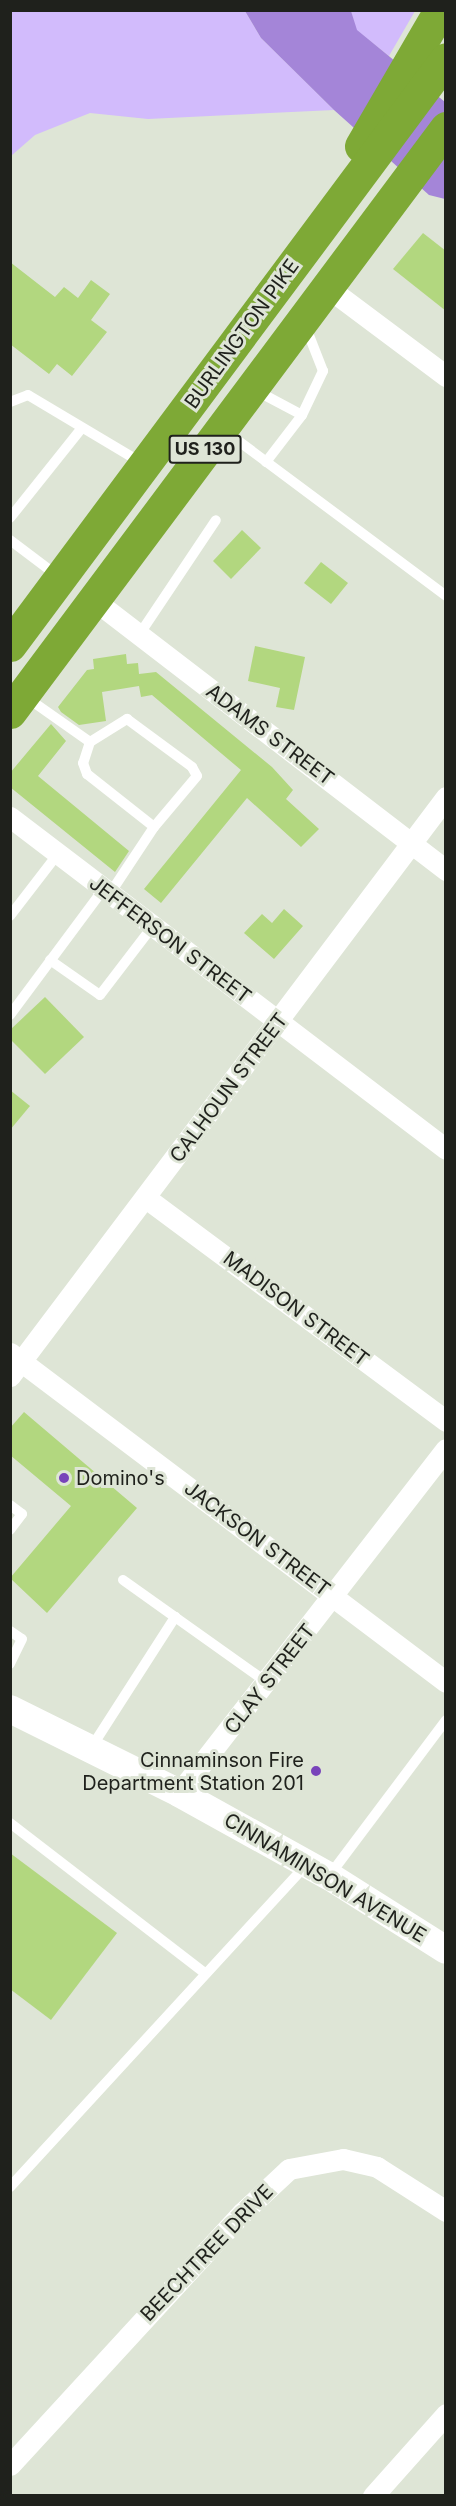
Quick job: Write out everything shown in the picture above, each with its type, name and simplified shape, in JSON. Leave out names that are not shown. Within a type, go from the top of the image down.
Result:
[{"type":"highway","points":[[398,101],[441,10]]},
{"type":"highway","points":[[398,101],[446,59]]},
{"type":"highway","name":"BURLINGTON PIKE","points":[[10,645],[321,226],[398,101]]},
{"type":"highway","name":"BURLINGTON PIKE","points":[[17,704],[327,287],[399,186],[446,128]]},
{"type":"main road","name":"CINNAMINSON AVENUE","points":[[10,1709],[180,1792],[318,1870],[446,1950]]},
{"type":"street","points":[[327,287],[446,376]]},
{"type":"street","name":"ADAMS STREET","points":[[94,600],[446,870]]},
{"type":"street","name":"CALHOUN STREET","points":[[14,1364],[146,1198],[446,797]]},
{"type":"street","name":"JEFFERSON STREET","points":[[10,817],[446,1149]]},
{"type":"street","name":"MADISON STREET","points":[[146,1198],[446,1421]]},
{"type":"street","name":"JACKSON STREET","points":[[14,1364],[446,1682]]},
{"type":"street","name":"CLAY STREET","points":[[180,1792],[334,1598],[446,1449]]},
{"type":"street","name":"BEECHTREE DRIVE","points":[[10,2465],[242,2213],[289,2169],[343,2159],[377,2167],[446,2211]]},
{"type":"street","points":[[373,2496],[446,2414]]},
{"type":"lane","points":[[266,462],[302,415],[323,372],[302,319]]},
{"type":"lane","points":[[251,387],[302,415]]},
{"type":"lane","points":[[10,402],[28,395],[81,429],[97,432],[145,465]]},
{"type":"lane","points":[[220,428],[446,596]]},
{"type":"lane","points":[[10,518],[81,429]]},
{"type":"lane","points":[[139,635],[216,520]]},
{"type":"lane","points":[[10,540],[61,579]]},
{"type":"lane","points":[[17,704],[90,742]]},
{"type":"lane","points":[[10,1015],[154,827],[197,777],[192,767],[127,719],[90,742],[83,763],[87,774],[154,827]]},
{"type":"lane","points":[[10,916],[57,855]]},
{"type":"lane","points":[[50,960],[100,995],[152,927]]},
{"type":"lane","points":[[10,1505],[22,1514],[10,1530]]},
{"type":"lane","points":[[123,1580],[268,1683]]},
{"type":"lane","points":[[91,1748],[176,1617]]},
{"type":"lane","points":[[10,1631],[22,1639],[10,1664]]},
{"type":"lane","points":[[10,2187],[206,1974],[318,1870],[446,1720]]},
{"type":"lane","points":[[10,1823],[206,1974]]},
{"type":"shaded area","points":[[11,11],[245,11],[261,38],[334,110],[148,119],[90,113],[35,135],[11,156]]},
{"type":"shaded area","points":[[245,11],[351,11],[357,30],[445,102],[445,199],[429,195],[334,110],[261,38]]},
{"type":"shaded area","points":[[351,11],[415,11],[389,56],[356,30]]},
{"type":"building","points":[[423,233],[446,251],[446,311],[393,269]]},
{"type":"building","points":[[10,262],[55,297],[64,287],[78,298],[91,280],[110,294],[91,320],[107,332],[72,376],[57,364],[49,374],[10,344]]},
{"type":"building","points":[[242,530],[261,548],[231,579],[213,561]]},
{"type":"building","points":[[321,562],[348,583],[331,604],[304,583]]},
{"type":"building","points":[[255,646],[305,657],[294,710],[276,707],[280,688],[248,681]]},
{"type":"building","points":[[126,654],[127,664],[138,663],[139,674],[156,672],[272,767],[293,790],[286,799],[319,829],[301,847],[247,798],[161,903],[144,889],[241,770],[152,695],[141,697],[139,686],[102,692],[106,721],[79,725],[61,712],[58,707],[87,670],[94,669],[93,659]]},
{"type":"building","points":[[51,724],[66,741],[38,776],[129,851],[115,872],[10,787],[10,773]]},
{"type":"building","points":[[284,909],[303,926],[274,959],[244,933],[262,914],[272,923]]},
{"type":"building","points":[[45,997],[84,1037],[45,1074],[10,1039],[10,1030]]},
{"type":"building","points":[[10,1090],[30,1106],[10,1130]]},
{"type":"building","points":[[24,1412],[137,1508],[47,1613],[10,1578],[71,1506],[10,1455],[10,1428]]},
{"type":"building","points":[[10,1853],[117,1933],[51,2020],[10,1989]]},
{"type":"place","name":"Domino's","points":[[64,1478]]},
{"type":"place","name":"Cinnaminson Fire Department Station 201","points":[[316,1771]]}]
